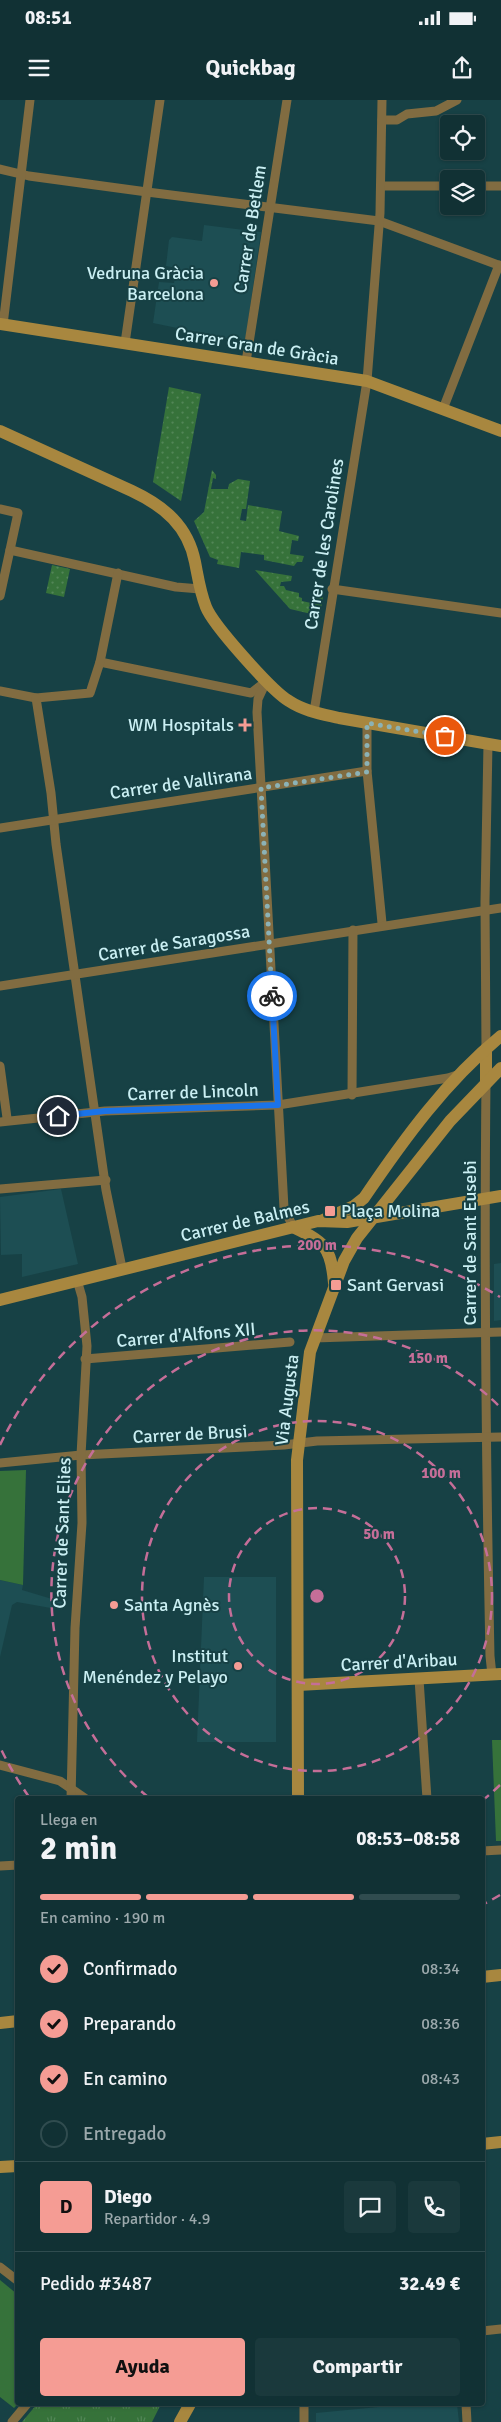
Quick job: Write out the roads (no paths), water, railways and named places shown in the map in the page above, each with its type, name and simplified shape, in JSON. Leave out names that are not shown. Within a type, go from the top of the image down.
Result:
[{"type":"main road","name":"Carrer Gran de Gràcia","points":[[1,325],[367,381],[501,431]]},
{"type":"main road","points":[[0,431],[132,491],[161,507],[178,523],[185,535],[195,560],[200,589],[210,616],[266,682],[286,700],[314,712],[495,745]]},
{"type":"main road","points":[[321,1221],[354,1206],[364,1198],[420,1120],[466,1069],[501,1036]]},
{"type":"main road","points":[[486,1049],[486,1081]]},
{"type":"main road","points":[[466,1069],[486,1066]]},
{"type":"main road","name":"Via Augusta","points":[[298,1796],[298,1443],[310,1352],[334,1285],[349,1250],[432,1142],[486,1081],[501,1068]]},
{"type":"main road","name":"Carrer de Balmes","points":[[0,1300],[122,1268],[321,1221],[335,1223],[501,1196]]},
{"type":"main road","points":[[293,1227],[318,1239],[327,1248],[331,1258],[334,1285]]},
{"type":"main road","name":"Carrer d'Aribau","points":[[298,1685],[496,1674]]},
{"type":"main road","points":[[485,1977],[501,1975]]},
{"type":"main road","points":[[0,2023],[15,2021]]},
{"type":"main road","points":[[485,2144],[501,2142]]},
{"type":"main road","points":[[0,2167],[15,2166]]},
{"type":"main road","points":[[180,2422],[189,2406]]},
{"type":"street","points":[[1,325],[14,240],[20,173],[30,100]]},
{"type":"street","points":[[125,343],[160,100]]},
{"type":"street","name":"Carrer de Betlem","points":[[246,362],[286,100]]},
{"type":"street","name":"Carrer de les Carolines","points":[[314,712],[332,589],[367,381],[381,186],[382,100]]},
{"type":"street","points":[[382,120],[397,120],[408,114],[436,111],[457,100]]},
{"type":"street","points":[[0,169],[29,176],[379,221],[500,265],[443,409]]},
{"type":"street","points":[[381,186],[440,186]]},
{"type":"street","points":[[485,186],[501,186]]},
{"type":"street","points":[[0,508],[18,513],[0,596]]},
{"type":"street","points":[[10,550],[176,587],[200,589]]},
{"type":"street","points":[[0,691],[36,698],[90,693],[100,662],[118,573]]},
{"type":"street","points":[[332,589],[501,613]]},
{"type":"street","points":[[100,662],[251,693],[266,682]]},
{"type":"street","points":[[266,682],[258,699],[257,712],[284,1208],[293,1227]]},
{"type":"street","points":[[36,698],[106,1180],[122,1268]]},
{"type":"street","points":[[367,723],[367,772],[382,923]]},
{"type":"street","points":[[486,1049],[485,912],[495,745]]},
{"type":"street","name":"Carrer de Vallirana","points":[[0,828],[367,772]]},
{"type":"street","name":"Carrer de Saragossa","points":[[0,986],[501,908]]},
{"type":"street","points":[[352,1095],[353,930]]},
{"type":"street","points":[[0,1066],[4,1120]]},
{"type":"street","name":"Carrer de Lincoln","points":[[4,1120],[96,1112],[278,1105],[352,1095],[448,1078],[466,1069]]},
{"type":"street","name":"Carrer de Sant Eusebi","points":[[486,1081],[484,1198],[487,1332],[486,1438],[496,1674]]},
{"type":"street","points":[[0,1189],[106,1180]]},
{"type":"street","name":"Carrer de Sant Elies","points":[[71,1794],[75,1628],[82,1523],[81,1455],[87,1342],[82,1297],[77,1280]]},
{"type":"street","points":[[314,1338],[501,1332]]},
{"type":"street","name":"Carrer d'Alfons XII","points":[[85,1358],[290,1342]]},
{"type":"street","name":"Carrer de Brusi","points":[[0,1463],[81,1455],[317,1441],[501,1437]]},
{"type":"street","points":[[419,1679],[427,1796]]},
{"type":"street","points":[[0,1765],[60,1781],[71,1794]]},
{"type":"street","points":[[485,1851],[501,1850]]},
{"type":"street","points":[[0,1866],[15,1865]]},
{"type":"street","points":[[0,2267],[15,2279]]},
{"type":"street","points":[[485,2331],[501,2330]]},
{"type":"street","points":[[12,2422],[25,2406]]},
{"type":"street","points":[[304,2406],[304,2422]]},
{"type":"street","points":[[466,2406],[467,2422]]},
{"type":"place","name":"Vedruna Gràcia Barcelona","points":[[214,283]]},
{"type":"place","name":"WM Hospitals","points":[[245,725]]},
{"type":"place","name":"Plaça Molina","points":[[330,1211]]},
{"type":"place","name":"Sant Gervasi","points":[[336,1285]]},
{"type":"place","name":"Santa Agnès","points":[[114,1605]]},
{"type":"place","name":"Institut Menéndez y Pelayo","points":[[238,1666]]}]
